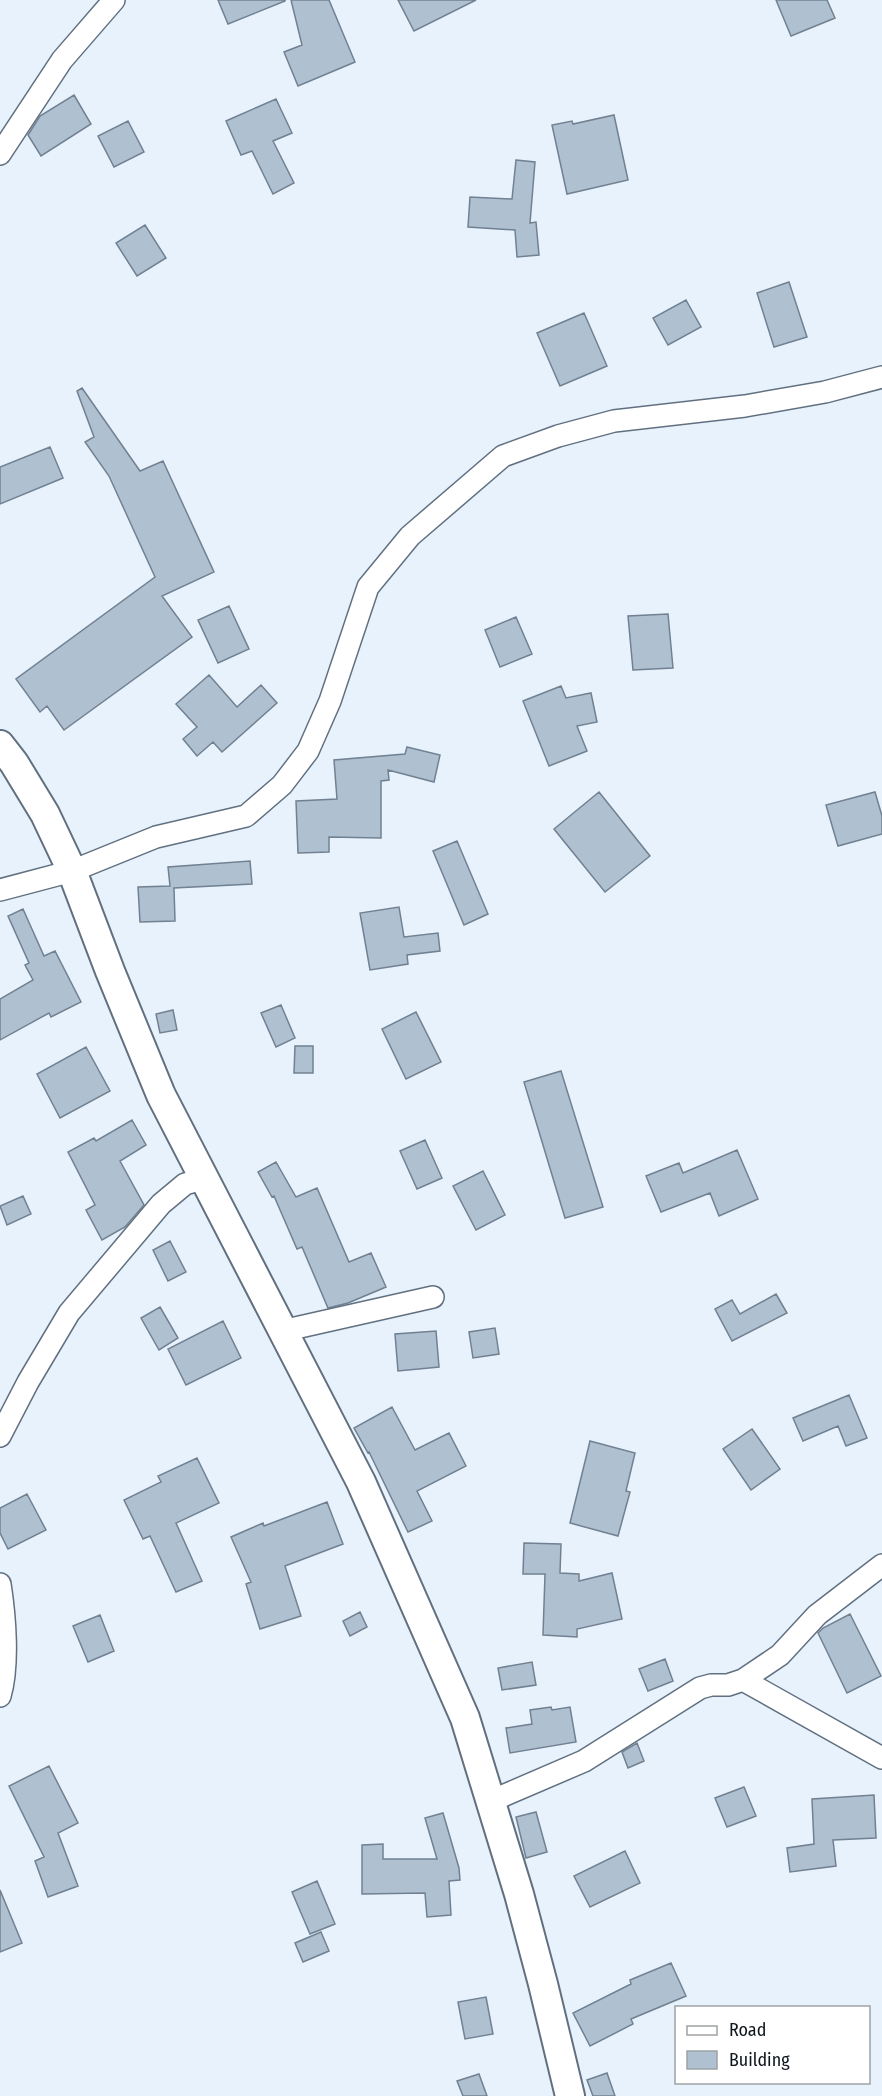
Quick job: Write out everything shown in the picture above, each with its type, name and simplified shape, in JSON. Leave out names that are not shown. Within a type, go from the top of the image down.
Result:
[{"type":"main road","points":[[0,744],[45,814],[72,871],[161,1095],[202,1179],[361,1482],[465,1718],[540,1973],[570,2096]]},
{"type":"street","points":[[0,154],[62,60],[114,0]]},
{"type":"street","points":[[0,890],[72,871],[156,837],[246,816],[282,784],[308,751],[330,701],[368,587],[410,536],[503,456],[558,436],[614,421],[745,406],[825,392],[882,377]]},
{"type":"street","points":[[0,1436],[28,1382],[69,1313],[161,1204],[185,1184],[202,1179]]},
{"type":"street","points":[[282,1331],[433,1296]]},
{"type":"street","points":[[491,1801],[584,1761],[700,1688],[711,1685],[728,1685],[743,1680],[780,1655],[817,1615],[882,1565]]},
{"type":"street","points":[[0,1584],[5,1614],[3,1684],[0,1696]]},
{"type":"street","points":[[743,1680],[882,1758]]},
{"type":"building","points":[[218,0],[285,0],[285,1],[228,24]]},
{"type":"building","points":[[291,0],[329,0],[355,62],[298,86],[284,52],[302,45]]},
{"type":"building","points":[[398,0],[476,0],[414,31]]},
{"type":"building","points":[[776,0],[827,0],[835,18],[791,36]]},
{"type":"building","points":[[74,95],[91,124],[41,156],[28,135],[40,116]]},
{"type":"building","points":[[276,99],[292,133],[273,141],[294,183],[273,194],[252,151],[241,155],[226,121]]},
{"type":"building","points":[[614,115],[628,180],[567,194],[552,125],[572,121],[573,124]]},
{"type":"building","points":[[128,121],[144,152],[114,167],[98,136]]},
{"type":"building","points":[[516,160],[535,162],[530,223],[536,222],[539,255],[517,257],[515,230],[468,227],[470,197],[512,199]]},
{"type":"building","points":[[145,225],[166,258],[137,276],[116,243]]},
{"type":"building","points":[[789,282],[807,337],[774,347],[757,293]]},
{"type":"building","points":[[686,300],[701,327],[668,345],[653,318]]},
{"type":"building","points":[[584,313],[607,366],[560,386],[537,333]]},
{"type":"building","points":[[82,388],[140,471],[163,461],[214,572],[162,596],[192,637],[64,730],[47,706],[40,712],[16,679],[155,577],[109,476],[85,442],[94,437],[77,391]]},
{"type":"building","points":[[50,447],[63,478],[0,504],[0,467]]},
{"type":"building","points":[[229,606],[249,649],[218,663],[198,620]]},
{"type":"building","points":[[668,614],[673,668],[633,670],[628,616]]},
{"type":"building","points":[[516,617],[532,654],[500,667],[485,630]]},
{"type":"building","points":[[209,675],[237,707],[261,685],[277,703],[222,752],[213,742],[197,756],[183,739],[197,727],[176,704]]},
{"type":"building","points":[[561,686],[566,698],[591,693],[597,722],[577,726],[587,751],[549,766],[523,701]]},
{"type":"building","points":[[407,747],[440,755],[434,782],[388,770],[389,780],[381,781],[381,838],[329,837],[329,852],[298,853],[296,801],[337,799],[334,760],[405,754]]},
{"type":"building","points":[[599,792],[650,856],[605,892],[554,829]]},
{"type":"building","points":[[875,792],[882,816],[882,834],[838,846],[826,805]]},
{"type":"building","points":[[457,841],[488,914],[464,925],[433,851]]},
{"type":"building","points":[[250,861],[252,884],[174,888],[175,921],[140,922],[138,887],[170,886],[168,867]]},
{"type":"building","points":[[399,907],[404,937],[438,933],[440,951],[407,955],[408,964],[370,970],[360,913]]},
{"type":"building","points":[[23,909],[44,956],[55,951],[81,1002],[51,1017],[49,1013],[0,1040],[0,999],[33,980],[25,965],[29,963],[8,916]]},
{"type":"building","points":[[281,1005],[295,1038],[276,1047],[261,1013]]},
{"type":"building","points":[[173,1010],[177,1030],[160,1033],[156,1014]]},
{"type":"building","points":[[416,1012],[441,1062],[406,1079],[382,1029]]},
{"type":"building","points":[[295,1046],[313,1046],[313,1073],[294,1073]]},
{"type":"building","points":[[86,1047],[110,1091],[60,1118],[37,1074]]},
{"type":"building","points":[[561,1071],[603,1207],[565,1218],[524,1082]]},
{"type":"building","points":[[132,1120],[146,1145],[120,1161],[144,1205],[125,1227],[102,1240],[86,1210],[95,1205],[68,1152],[94,1138],[96,1141]]},
{"type":"building","points":[[425,1140],[442,1178],[417,1189],[400,1151]]},
{"type":"building","points":[[737,1150],[758,1199],[719,1216],[710,1193],[661,1212],[646,1176],[679,1163],[683,1173]]},
{"type":"building","points":[[276,1162],[296,1197],[317,1188],[349,1262],[371,1253],[386,1287],[348,1303],[328,1308],[302,1247],[297,1249],[274,1196],[272,1197],[258,1172]]},
{"type":"building","points":[[483,1171],[505,1215],[476,1230],[453,1186]]},
{"type":"building","points":[[23,1196],[31,1214],[7,1225],[0,1206]]},
{"type":"building","points":[[170,1241],[186,1272],[168,1281],[153,1250]]},
{"type":"building","points":[[776,1294],[787,1313],[732,1341],[715,1309],[732,1300],[740,1314]]},
{"type":"building","points":[[160,1307],[178,1338],[159,1350],[141,1318]]},
{"type":"building","points":[[223,1321],[241,1358],[186,1385],[168,1349]]},
{"type":"building","points":[[495,1328],[499,1354],[473,1358],[469,1332]]},
{"type":"building","points":[[436,1331],[439,1367],[398,1371],[395,1334]]},
{"type":"building","points":[[849,1395],[867,1438],[846,1446],[838,1426],[803,1441],[793,1418]]},
{"type":"building","points":[[392,1407],[415,1450],[449,1433],[466,1466],[417,1491],[432,1521],[408,1532],[369,1452],[354,1428]]},
{"type":"building","points":[[752,1429],[780,1469],[751,1490],[723,1449]]},
{"type":"building","points":[[590,1441],[635,1453],[626,1491],[630,1492],[618,1536],[570,1523]]},
{"type":"building","points":[[197,1458],[219,1503],[176,1523],[202,1581],[176,1592],[150,1536],[143,1539],[124,1500],[161,1482],[158,1476]]},
{"type":"building","points":[[27,1494],[46,1530],[8,1549],[0,1533],[0,1508]]},
{"type":"building","points":[[327,1502],[343,1544],[285,1566],[301,1616],[260,1629],[246,1584],[251,1582],[231,1537],[263,1523],[264,1526]]},
{"type":"building","points":[[524,1543],[561,1544],[560,1573],[579,1574],[579,1581],[612,1573],[622,1619],[577,1629],[577,1637],[543,1635],[545,1574],[523,1574]]},
{"type":"building","points":[[360,1612],[367,1627],[350,1636],[343,1621]]},
{"type":"building","points":[[850,1614],[881,1676],[847,1693],[818,1633]]},
{"type":"building","points":[[100,1615],[114,1651],[88,1662],[73,1626]]},
{"type":"building","points":[[665,1659],[673,1681],[648,1691],[639,1669]]},
{"type":"building","points":[[532,1662],[536,1685],[502,1690],[498,1668]]},
{"type":"building","points":[[551,1707],[552,1710],[570,1707],[576,1742],[510,1753],[506,1728],[532,1724],[530,1710]]},
{"type":"building","points":[[637,1743],[644,1761],[628,1768],[622,1752]]},
{"type":"building","points":[[49,1766],[78,1823],[58,1833],[78,1886],[48,1897],[35,1861],[44,1857],[9,1786]]},
{"type":"building","points":[[744,1787],[756,1816],[727,1827],[715,1798]]},
{"type":"building","points":[[874,1795],[876,1838],[833,1840],[836,1866],[790,1872],[787,1848],[814,1844],[812,1799]]},
{"type":"building","points":[[536,1812],[547,1852],[526,1858],[516,1817]]},
{"type":"building","points":[[443,1813],[459,1868],[460,1880],[449,1881],[451,1915],[427,1917],[425,1893],[362,1894],[362,1845],[383,1844],[383,1859],[437,1859],[425,1818]]},
{"type":"building","points":[[625,1851],[640,1883],[590,1907],[574,1876]]},
{"type":"building","points":[[317,1881],[335,1924],[310,1934],[292,1892]]},
{"type":"building","points":[[0,1890],[22,1943],[0,1952]]},
{"type":"building","points":[[321,1932],[329,1951],[303,1962],[295,1943]]},
{"type":"building","points":[[671,1963],[686,1996],[631,2019],[633,2024],[590,2046],[573,2013],[631,1984],[630,1980]]},
{"type":"building","points":[[486,1997],[493,2034],[465,2039],[458,2002]]},
{"type":"building","points":[[607,2073],[615,2096],[593,2096],[587,2080]]},
{"type":"building","points":[[479,2074],[487,2096],[463,2096],[457,2081]]}]
